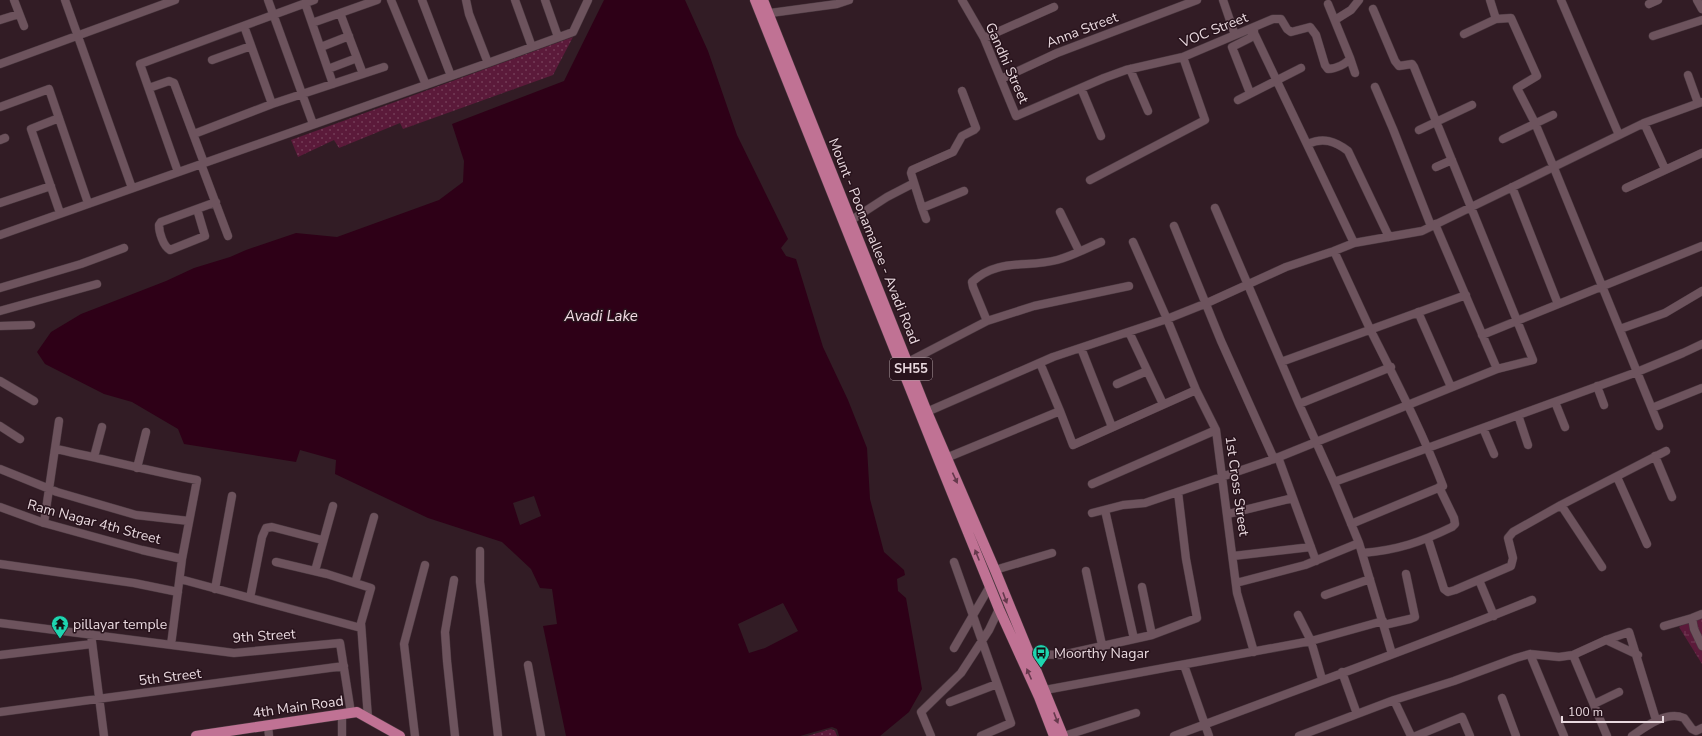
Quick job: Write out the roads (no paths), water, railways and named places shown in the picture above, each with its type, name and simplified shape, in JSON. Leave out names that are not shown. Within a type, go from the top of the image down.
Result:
[{"type":"main road","name":"Mount - Poonamallee - Avadi Road","points":[[755,0],[765,13],[908,362],[924,413],[946,458],[995,570],[1008,605],[1030,654],[1063,736]]},
{"type":"main road","name":"Mount - Poonamallee - Avadi Road","points":[[763,0],[765,13],[924,413],[999,610],[1039,697],[1054,736]]},
{"type":"main road","name":"4th Main Road","points":[[196,736],[357,712],[389,733],[400,736]]},
{"type":"street","points":[[14,0],[24,26]]},
{"type":"street","points":[[65,0],[132,188]]},
{"type":"street","points":[[0,64],[175,0]]},
{"type":"street","points":[[268,0],[313,124]]},
{"type":"street","points":[[178,172],[140,64],[314,0]]},
{"type":"street","points":[[312,23],[377,0]]},
{"type":"street","points":[[391,0],[426,85]]},
{"type":"street","points":[[422,0],[451,76]]},
{"type":"street","points":[[466,0],[469,14],[488,63]]},
{"type":"street","points":[[515,0],[532,47]]},
{"type":"street","points":[[545,0],[558,37]]},
{"type":"street","points":[[0,235],[573,32],[588,0]]},
{"type":"street","points":[[765,13],[837,4],[849,0]]},
{"type":"street","name":"Gandhi Street","points":[[962,0],[984,38],[1016,116]]},
{"type":"street","name":"Anna Street","points":[[1001,79],[1057,53],[1197,0]]},
{"type":"street","points":[[1223,0],[1235,35]]},
{"type":"street","points":[[1336,20],[1351,10],[1359,0]]},
{"type":"street","points":[[1490,0],[1496,19]]},
{"type":"street","points":[[1561,0],[1619,135]]},
{"type":"street","points":[[1649,4],[1658,0]]},
{"type":"street","points":[[1697,0],[1702,9]]},
{"type":"street","points":[[305,3],[333,84]]},
{"type":"street","points":[[1328,4],[1336,20],[1355,73]]},
{"type":"street","points":[[984,38],[1054,7]]},
{"type":"street","points":[[1092,513],[1123,505],[1145,503],[1276,458],[1497,369],[1533,360],[1414,67],[1412,64],[1399,66],[1395,61],[1373,9]]},
{"type":"street","points":[[340,13],[363,74]]},
{"type":"street","points":[[0,20],[19,14]]},
{"type":"street","points":[[1464,34],[1496,19],[1511,18],[1537,76],[1517,88],[1554,168],[1603,285],[1659,426]]},
{"type":"street","name":"VOC Street","points":[[1016,116],[1130,69],[1183,57],[1235,35],[1254,30],[1273,19],[1281,19],[1286,29],[1291,32],[1310,27],[1316,35],[1325,65],[1328,69],[1332,69],[1349,61],[1350,58]]},
{"type":"street","points":[[1653,36],[1702,20]]},
{"type":"street","points":[[244,26],[272,104]]},
{"type":"street","points":[[1254,30],[1354,243]]},
{"type":"street","points":[[1250,93],[1232,47],[1250,38],[1254,30]]},
{"type":"street","points":[[321,47],[349,36]]},
{"type":"street","points":[[212,60],[251,46]]},
{"type":"street","points":[[1090,180],[1205,120],[1183,57]]},
{"type":"street","points":[[328,69],[357,58]]},
{"type":"street","points":[[194,134],[272,104],[384,67]]},
{"type":"street","points":[[1238,100],[1301,68]]},
{"type":"street","points":[[1130,69],[1148,111]]},
{"type":"street","points":[[924,413],[1081,348],[1167,319],[1207,303],[1286,267],[1354,243],[1422,231],[1644,123],[1700,102],[1688,75]]},
{"type":"street","points":[[149,88],[169,81],[174,83],[194,134],[228,236]]},
{"type":"street","points":[[1375,87],[1433,225],[1466,295],[1497,369]]},
{"type":"street","points":[[1081,88],[1102,136]]},
{"type":"street","points":[[0,106],[49,89],[88,203]]},
{"type":"street","points":[[926,219],[911,173],[912,170],[953,152],[962,136],[976,128],[962,91]]},
{"type":"street","points":[[1419,130],[1472,105]]},
{"type":"street","points":[[1503,139],[1553,115]]},
{"type":"street","points":[[59,118],[31,129],[60,213]]},
{"type":"street","points":[[1644,123],[1665,169]]},
{"type":"street","points":[[1308,144],[1322,140],[1335,142],[1348,151],[1389,237]]},
{"type":"street","points":[[1626,188],[1702,153]]},
{"type":"street","points":[[1436,168],[1452,160]]},
{"type":"street","points":[[850,221],[887,197],[914,183]]},
{"type":"street","points":[[0,204],[51,186]]},
{"type":"street","points":[[1512,187],[1558,304]]},
{"type":"street","points":[[922,208],[964,191]]},
{"type":"street","points":[[196,209],[205,236],[170,250],[166,248],[159,228],[159,224],[161,222],[196,209],[216,202]]},
{"type":"street","points":[[1215,208],[1334,482],[1363,553],[1392,654]]},
{"type":"street","points":[[1060,212],[1079,251]]},
{"type":"street","points":[[1174,226],[1207,303],[1221,341],[1276,458],[1293,498],[1316,561]]},
{"type":"street","points":[[987,321],[972,287],[972,282],[978,276],[997,268],[1023,263],[1057,260],[1101,242]]},
{"type":"street","name":"1st Cross Street","points":[[1133,242],[1196,390],[1216,430],[1237,593],[1254,652]]},
{"type":"street","points":[[1482,335],[1702,246]]},
{"type":"street","points":[[0,288],[81,264],[124,248]]},
{"type":"street","points":[[1334,251],[1409,404],[1429,448],[1443,486],[1351,524]]},
{"type":"street","points":[[0,310],[97,284]]},
{"type":"street","points":[[908,362],[987,321],[1034,306],[1129,286]]},
{"type":"street","points":[[1620,329],[1665,313],[1702,291]]},
{"type":"street","points":[[1281,362],[1466,295]]},
{"type":"street","points":[[1418,312],[1451,387]]},
{"type":"street","points":[[0,326],[31,325]]},
{"type":"street","points":[[1129,332],[1163,404]]},
{"type":"street","points":[[1334,482],[1637,372],[1702,344]]},
{"type":"street","points":[[1081,348],[1112,427]]},
{"type":"street","points":[[1040,364],[1073,445],[1196,390]]},
{"type":"street","points":[[1299,404],[1390,367]]},
{"type":"street","points":[[1117,384],[1147,371]]},
{"type":"street","points":[[0,381],[34,401]]},
{"type":"street","points":[[1597,386],[1604,405]]},
{"type":"street","points":[[1652,408],[1702,388]]},
{"type":"street","points":[[1555,402],[1565,427]]},
{"type":"street","points":[[946,458],[1060,411]]},
{"type":"street","points":[[1518,415],[1528,445]]},
{"type":"street","points":[[44,523],[59,421]]},
{"type":"street","points":[[0,426],[20,439]]},
{"type":"street","points":[[94,457],[102,427]]},
{"type":"street","points":[[1483,428],[1494,454]]},
{"type":"street","points":[[1092,484],[1216,430]]},
{"type":"street","points":[[137,468],[146,432]]},
{"type":"street","points":[[56,449],[197,480],[182,559],[171,644]]},
{"type":"street","points":[[1428,539],[1444,589],[1448,592],[1455,590],[1511,566],[1513,554],[1508,541],[1509,535],[1561,504],[1666,451]]},
{"type":"street","points":[[1655,456],[1672,497]]},
{"type":"street","points":[[0,469],[50,489],[136,515],[190,521]]},
{"type":"street","points":[[1616,477],[1647,544]]},
{"type":"street","points":[[1363,553],[1390,551],[1428,539],[1452,527],[1455,524],[1454,518],[1439,487]]},
{"type":"street","points":[[1030,654],[1062,655],[1152,635],[1197,618],[1186,559],[1178,492]]},
{"type":"street","points":[[215,589],[232,496]]},
{"type":"street","points":[[1228,514],[1293,498]]},
{"type":"street","points":[[1561,504],[1602,566]]},
{"type":"street","points":[[315,571],[322,540],[333,506]]},
{"type":"street","name":"Ram Nagar 4th Street","points":[[0,507],[44,523],[142,550],[182,559]]},
{"type":"street","points":[[1105,510],[1134,639]]},
{"type":"street","points":[[355,583],[374,517]]},
{"type":"street","points":[[250,598],[262,537],[266,528],[272,527],[322,540]]},
{"type":"street","points":[[1236,582],[1316,561],[1359,543]]},
{"type":"street","points":[[1233,556],[1311,547]]},
{"type":"street","points":[[480,551],[480,582],[498,736]]},
{"type":"street","points":[[995,570],[1052,553]]},
{"type":"street","points":[[276,562],[315,571],[371,588],[361,623],[368,718]]},
{"type":"street","points":[[954,562],[1011,723],[981,736]]},
{"type":"street","points":[[0,564],[134,583],[178,592]]},
{"type":"street","points":[[415,736],[404,644],[425,565]]},
{"type":"street","points":[[1086,571],[1102,645]]},
{"type":"street","points":[[1045,690],[1311,641],[1383,623],[1410,619],[1415,616],[1406,574]]},
{"type":"street","points":[[180,579],[361,628]]},
{"type":"street","points":[[1325,595],[1370,579]]},
{"type":"street","points":[[454,580],[446,632],[447,661],[455,736]]},
{"type":"street","points":[[1479,580],[1494,616]]},
{"type":"street","points":[[954,648],[990,586]]},
{"type":"street","points":[[1142,587],[1152,635]]},
{"type":"street","points":[[1174,736],[1494,616],[1532,600]]},
{"type":"street","points":[[930,736],[921,712],[961,673],[982,641],[999,610]]},
{"type":"street","points":[[1664,626],[1702,614]]},
{"type":"street","points":[[1298,615],[1311,641],[1322,680]]},
{"type":"street","points":[[1692,618],[1694,629],[1702,646]]},
{"type":"street","name":"9th Street","points":[[0,623],[234,652],[340,643],[344,666],[347,714],[342,736]]},
{"type":"street","points":[[1299,736],[1394,700],[1454,681],[1516,658],[1530,654],[1559,657],[1573,655],[1606,640],[1630,632],[1656,720]]},
{"type":"street","points":[[91,634],[104,736]]},
{"type":"street","points":[[1606,640],[1638,655]]},
{"type":"street","points":[[0,655],[92,644]]},
{"type":"street","points":[[1530,654],[1564,736]]},
{"type":"street","points":[[1573,655],[1608,736]]},
{"type":"street","points":[[528,665],[541,736]]},
{"type":"street","points":[[1184,665],[1209,736]]},
{"type":"street","name":"5th Street","points":[[0,712],[344,666]]},
{"type":"street","points":[[1342,672],[1357,714]]},
{"type":"street","points":[[950,702],[997,684]]},
{"type":"street","points":[[1594,704],[1619,692]]},
{"type":"street","points":[[1502,698],[1516,736]]},
{"type":"street","points":[[1394,700],[1411,736]]},
{"type":"street","points":[[1063,736],[1136,713]]},
{"type":"street","points":[[1632,736],[1656,720],[1680,716],[1684,718],[1692,729],[1696,731],[1702,728]]},
{"type":"street","points":[[1416,736],[1462,717],[1470,736]]},
{"type":"street","points":[[268,726],[269,736]]},
{"type":"water","name":"Avadi Lake","points":[[604,0],[685,0],[708,51],[737,135],[788,239],[781,248],[786,256],[796,259],[823,347],[848,400],[867,448],[870,499],[884,552],[904,570],[905,575],[897,579],[898,591],[906,598],[922,689],[909,712],[880,736],[839,736],[837,729],[832,727],[800,736],[566,736],[543,626],[557,624],[552,589],[540,588],[531,569],[502,542],[428,518],[335,474],[336,460],[300,450],[296,462],[184,444],[178,429],[132,402],[104,394],[45,364],[37,352],[51,332],[81,314],[166,281],[194,268],[230,257],[296,233],[337,237],[439,200],[463,182],[464,161],[452,124],[564,81]],"holes":[[[534,496],[541,516],[520,525],[513,503]],[[783,603],[798,631],[765,648],[749,653],[738,624]]]},
{"type":"place","name":"pillayar temple","points":[[60,639]]},
{"type":"place","name":"Moorthy Nagar","points":[[1041,668]]}]
